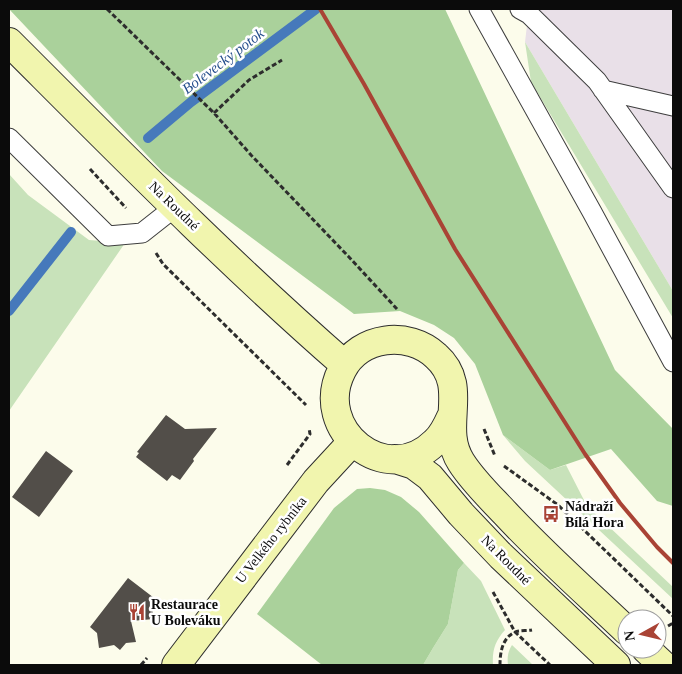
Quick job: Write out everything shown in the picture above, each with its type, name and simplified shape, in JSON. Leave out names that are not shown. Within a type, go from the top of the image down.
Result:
[{"type":"main road","name":"Na Roudné","points":[[9,42],[288,316],[345,366]]},
{"type":"main road","name":"Na Roudné","points":[[389,339],[414,343],[426,348],[436,356],[445,366],[451,378],[454,404],[451,417],[436,442],[418,454],[407,458],[395,459],[372,455],[352,442],[344,433],[339,422],[335,405],[339,376],[353,355],[376,342],[389,339]]},
{"type":"main road","name":"Na Roudné","points":[[451,417],[455,452],[475,480],[524,534],[617,622]]},
{"type":"main road","name":"U Velkého rybníka","points":[[176,665],[316,482],[352,442]]},
{"type":"main road","name":"Na Roudné","points":[[395,459],[414,465],[430,477],[461,514],[501,556],[616,665]]},
{"type":"lane","points":[[479,9],[673,362]]},
{"type":"lane","points":[[520,9],[529,14],[597,82],[673,188]]},
{"type":"lane","points":[[603,90],[673,106]]},
{"type":"lane","points":[[9,138],[108,236],[142,233],[175,207]]},
{"type":"path","points":[[107,9],[205,105]]},
{"type":"path","points":[[214,113],[249,80],[282,60]]},
{"type":"path","points":[[551,514],[558,506]]},
{"type":"path","points":[[492,588],[515,632],[550,665]]},
{"type":"path","points":[[668,626],[673,623]]},
{"type":"path","points":[[500,665],[500,656],[504,643],[515,632],[532,630]]},
{"type":"shaded area","points":[[529,9],[673,9],[673,291],[525,42]]},
{"type":"green space","points":[[9,9],[445,9],[615,370],[673,429],[673,506],[657,501],[611,449],[550,470],[503,435],[475,364],[454,338],[434,325],[400,311],[354,314],[162,171]]},
{"type":"green space","points":[[525,42],[673,291],[673,318],[531,82]]},
{"type":"green space","points":[[9,174],[28,195],[89,240],[125,243],[9,411]]},
{"type":"green space","points":[[503,435],[550,470],[566,465],[587,506],[673,587],[673,599],[525,461]]},
{"type":"green space","points":[[357,489],[385,490],[401,497],[419,512],[464,563],[458,570],[448,624],[423,665],[322,665],[257,614],[334,508]]},
{"type":"green space","points":[[464,563],[481,581],[505,630],[495,646],[493,665],[423,665],[448,624],[458,570]]},
{"type":"green space","points":[[512,645],[533,665],[508,665],[508,655]]},
{"type":"building","points":[[166,415],[185,429],[217,428],[193,459],[194,461],[180,480],[172,475],[167,481],[136,457],[139,453],[137,452]]},
{"type":"building","points":[[46,451],[73,471],[39,517],[12,497]]},
{"type":"building","points":[[128,578],[158,601],[152,608],[154,619],[131,621],[136,642],[126,643],[120,650],[114,645],[99,648],[97,633],[90,627]]},
{"type":"waterway","name":"Bolevecký potok","points":[[148,138],[191,102],[316,9]]},
{"type":"waterway","name":"Bolevecký potok","points":[[9,311],[71,232]]},
{"type":"railway","points":[[320,9],[364,84],[455,249],[585,454],[620,503],[673,563]]},
{"type":"place","name":"Nádraží Bílá Hora","points":[[551,514]]},
{"type":"place","name":"Restaurace U Boleváku","points":[[137,612]]}]
